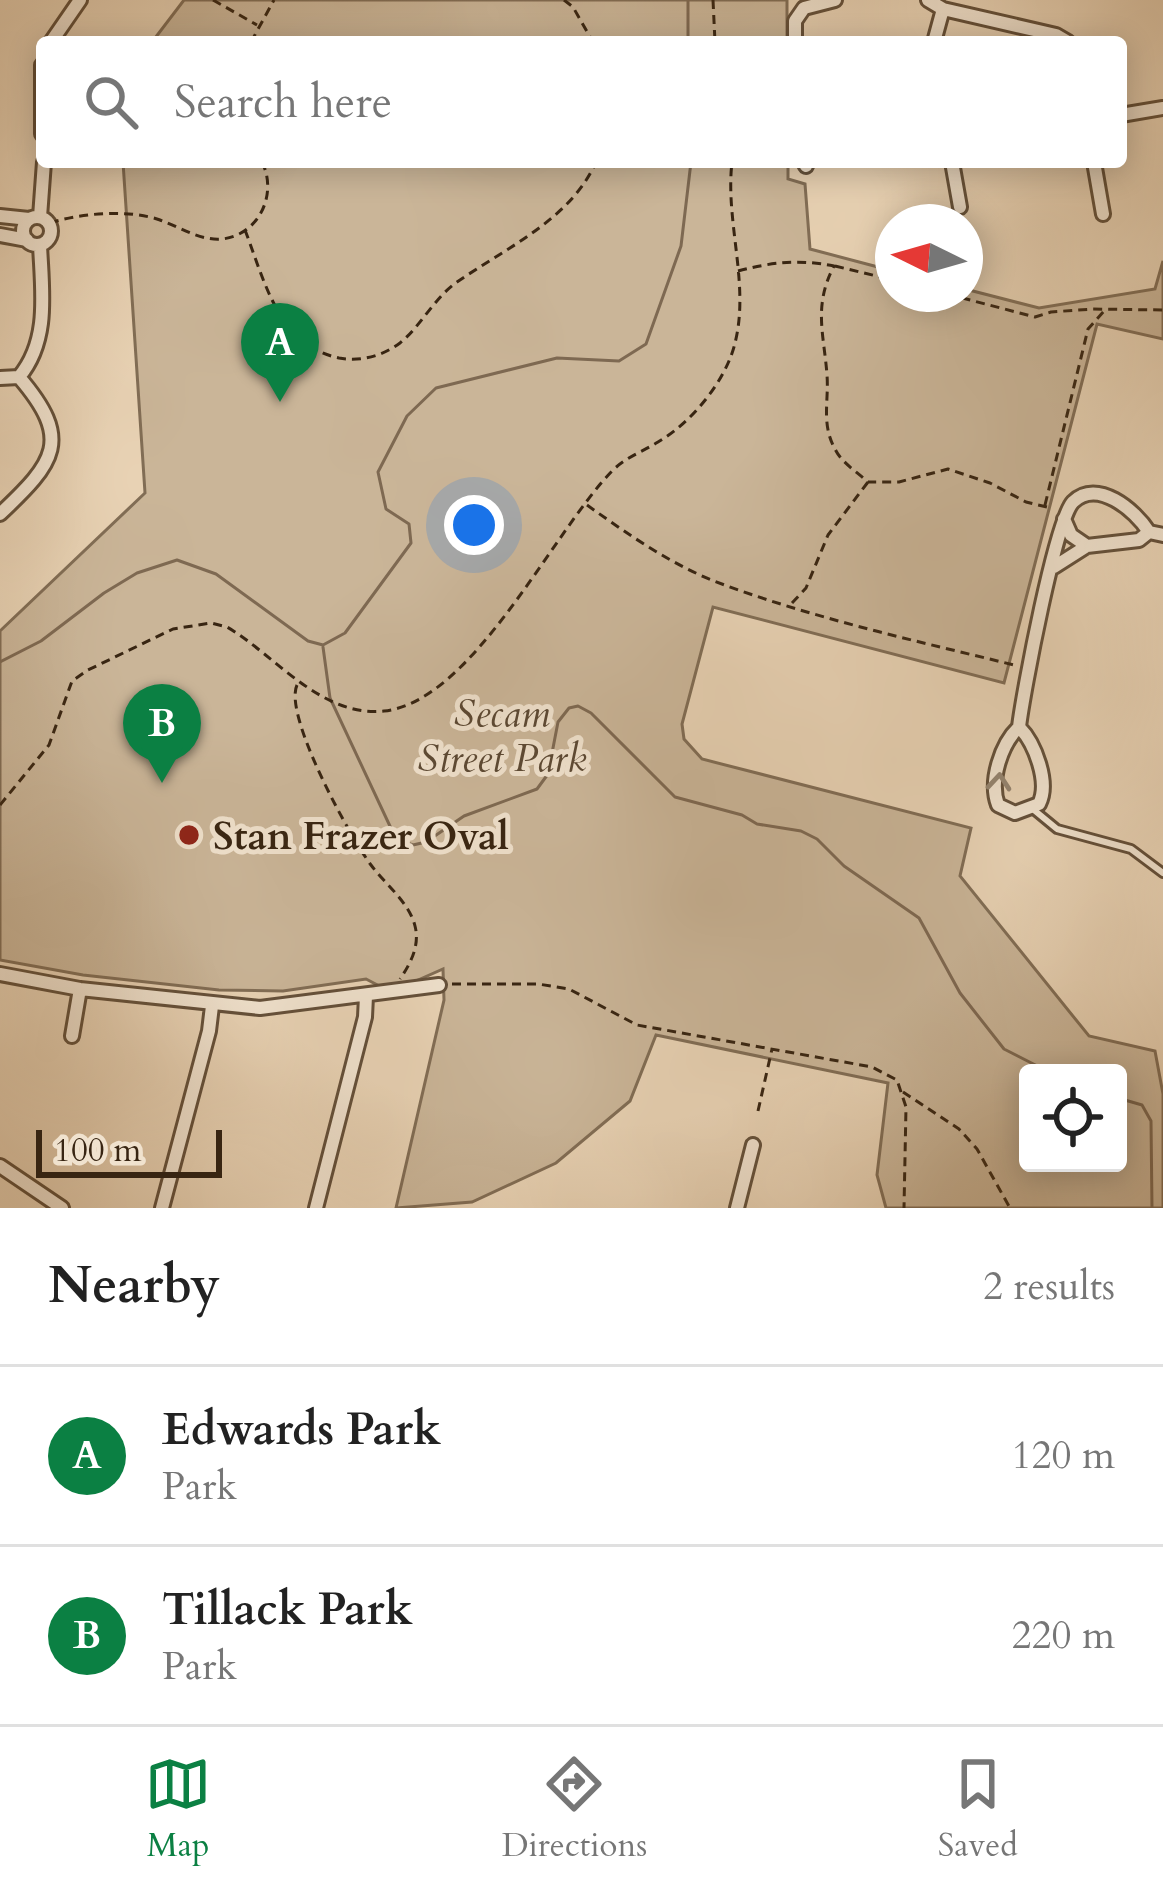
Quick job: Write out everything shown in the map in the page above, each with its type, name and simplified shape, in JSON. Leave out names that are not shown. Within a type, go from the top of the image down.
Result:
[{"type":"street","points":[[55,36],[80,0]]},
{"type":"street","points":[[795,36],[795,21],[804,8],[835,0]]},
{"type":"street","points":[[928,0],[943,9],[1058,36]]},
{"type":"street","points":[[936,36],[943,9]]},
{"type":"street","points":[[1127,114],[1163,108]]},
{"type":"street","points":[[0,235],[33,243],[50,237],[40,220],[44,168]]},
{"type":"street","points":[[953,168],[959,204]]},
{"type":"street","points":[[1095,168],[1103,214]]},
{"type":"street","points":[[0,216],[40,220]]},
{"type":"street","points":[[19,377],[37,351],[41,328],[33,243],[24,227],[40,220]]},
{"type":"street","points":[[0,378],[19,377]]},
{"type":"street","points":[[0,514],[37,478],[52,440],[43,405],[19,377]]},
{"type":"street","points":[[1019,727],[1028,736],[1044,796],[1033,809],[1006,811],[994,794],[1008,737],[1019,727],[1054,567],[1056,535],[1076,499],[1098,493],[1121,504],[1156,534],[1087,546],[1054,567]]},
{"type":"street","points":[[1064,519],[1071,535],[1087,546]]},
{"type":"street","points":[[0,974],[212,1006],[299,1005],[440,985]]},
{"type":"street","points":[[72,1036],[80,988]]},
{"type":"street","points":[[316,1208],[365,1017],[366,996]]},
{"type":"street","points":[[162,1208],[212,1006]]},
{"type":"street","points":[[736,1208],[753,1145]]},
{"type":"street","points":[[0,1166],[62,1208]]},
{"type":"lane","points":[[1033,809],[1057,829],[1131,849],[1163,873]]},
{"type":"path","points":[[213,0],[257,26]]},
{"type":"path","points":[[253,36],[274,0]]},
{"type":"path","points":[[564,0],[590,36]]},
{"type":"path","points":[[713,0],[715,36]]},
{"type":"path","points":[[40,220],[127,214],[154,218],[217,240],[245,230],[267,203],[265,168]]},
{"type":"path","points":[[245,230],[280,318],[296,338],[318,353],[349,360],[381,356],[404,339],[452,285],[567,204],[593,168]]},
{"type":"path","points":[[0,805],[49,745],[72,682],[173,629],[211,623],[227,627],[298,683],[344,704],[383,711],[418,701],[441,686],[483,642],[614,469],[678,430],[718,381],[735,346],[740,302],[728,196],[731,168]]},
{"type":"path","points":[[737,272],[788,260],[875,276]]},
{"type":"path","points":[[834,266],[824,284],[819,332],[827,375],[825,420],[836,452],[868,482],[899,482],[948,469],[1048,508],[1088,329],[1105,311]]},
{"type":"path","points":[[983,303],[1035,317],[1051,312],[1163,310]]},
{"type":"path","points":[[790,605],[806,588],[828,536],[868,482]]},
{"type":"path","points":[[585,504],[634,538],[711,579],[1029,669]]},
{"type":"path","points":[[298,683],[293,694],[297,712],[337,813],[416,927],[410,965],[391,992]]},
{"type":"path","points":[[440,985],[538,984],[569,989],[637,1025],[872,1067],[897,1080],[906,1107],[904,1208]]},
{"type":"path","points":[[758,1111],[772,1049]]},
{"type":"path","points":[[901,1091],[968,1138],[1010,1208]]},
{"type":"green space","points":[[184,0],[787,0],[787,36],[157,36]]},
{"type":"green space","name":"Secam Street Park","points":[[123,168],[788,168],[788,179],[805,184],[810,249],[875,266],[875,312],[983,312],[983,294],[1039,308],[1155,289],[1163,261],[1163,339],[1097,324],[1004,683],[713,607],[682,724],[684,739],[702,759],[971,828],[960,876],[1089,1036],[1155,1051],[1163,1094],[1163,1208],[886,1208],[877,1175],[888,1083],[656,1035],[630,1101],[556,1163],[472,1202],[396,1208],[444,1000],[443,969],[391,992],[366,979],[283,991],[219,990],[0,960],[0,631],[145,493]]},
{"type":"waterway","points":[[688,0],[688,36]]},
{"type":"waterway","points":[[0,662],[41,641],[137,573],[177,560],[216,574],[308,641],[323,645],[345,633],[411,543],[409,524],[386,509],[378,472],[407,416],[436,388],[557,358],[619,361],[646,344],[681,246],[690,168]]},
{"type":"waterway","points":[[323,647],[330,698],[396,839],[413,845],[426,842],[464,816],[537,789],[548,774],[558,722],[569,708],[578,706],[591,713],[675,797],[742,815],[757,824],[801,831],[919,918],[960,993],[1004,1049],[1033,1064]]},
{"type":"waterway","points":[[1127,1101],[1142,1105],[1151,1121],[1152,1208]]},
{"type":"place","name":"Edwards Park","points":[[280,402]]},
{"type":"place","name":"Tillack Park","points":[[162,783]]},
{"type":"place","name":"Stan Frazer Oval","points":[[189,835]]}]
